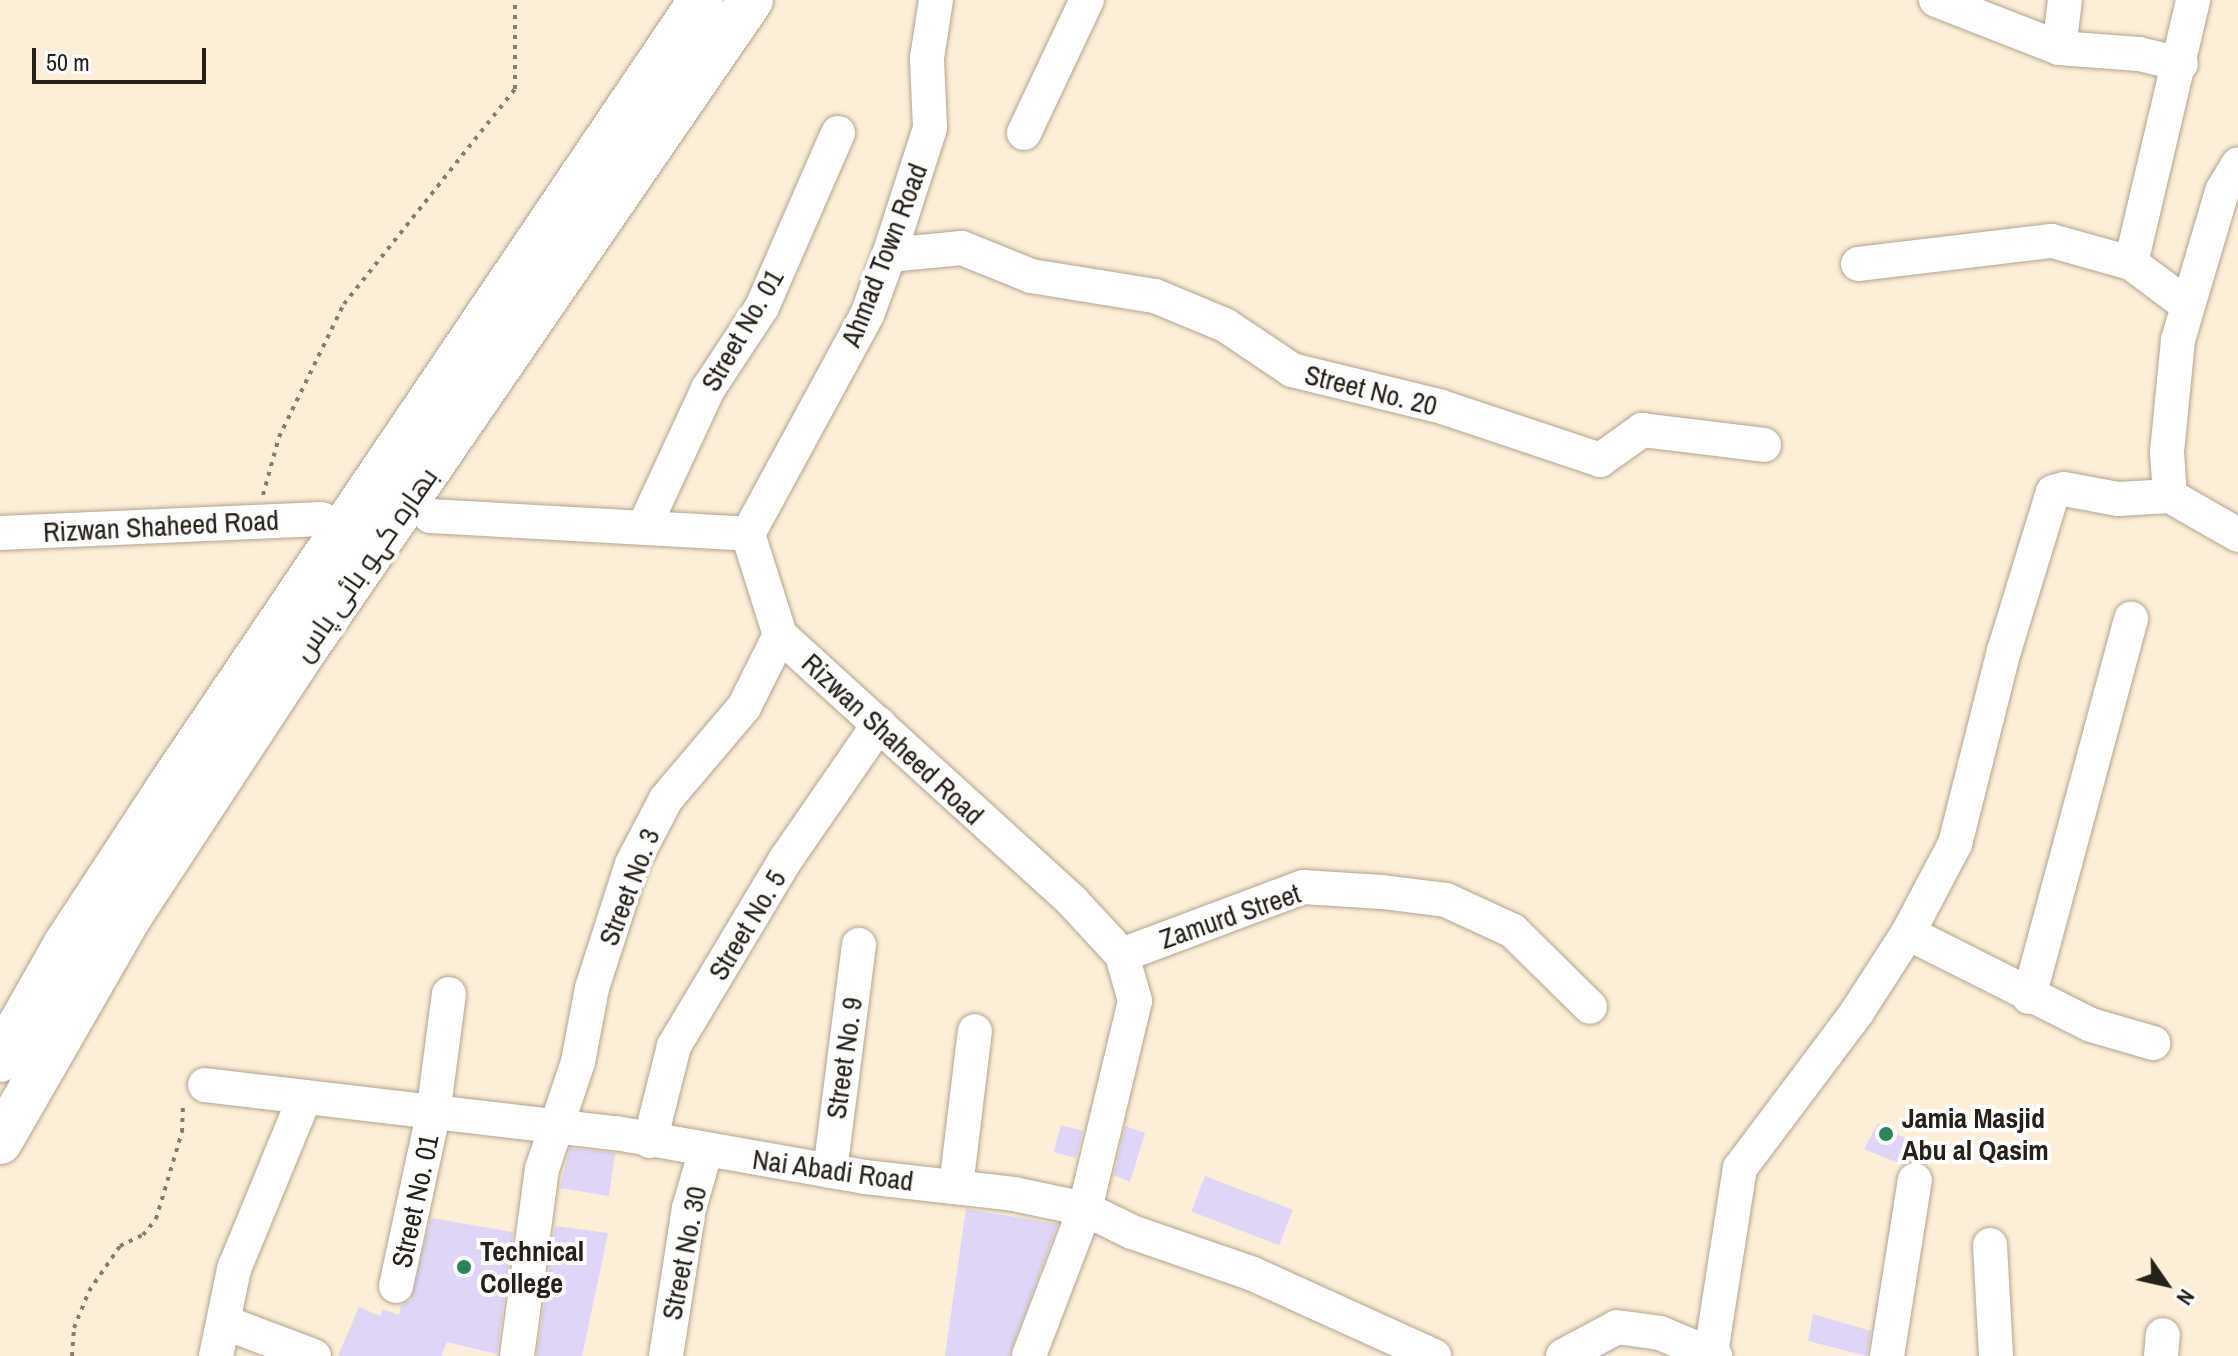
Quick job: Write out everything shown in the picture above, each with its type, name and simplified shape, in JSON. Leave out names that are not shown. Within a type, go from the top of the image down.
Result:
[{"type":"highway","name":"بھارہ کہو بائی پاس","points":[[0,1060],[65,945],[166,791],[701,0]]},
{"type":"highway","name":"بھارہ کہو بائی پاس","points":[[0,1142],[147,890],[300,657],[751,0]]},
{"type":"street","name":"Ahmad Town Road","points":[[748,534],[867,315],[889,255],[930,128],[927,58],[936,0]]},
{"type":"street","points":[[1024,133],[1087,0]]},
{"type":"street","points":[[1936,0],[2059,48],[2139,54],[2181,64]]},
{"type":"street","points":[[2059,48],[2065,0]]},
{"type":"street","points":[[2131,263],[2181,64],[2193,0]]},
{"type":"street","name":"Street No. 01","points":[[644,527],[708,389],[762,307],[838,133]]},
{"type":"street","points":[[2170,496],[2167,452],[2186,304],[2222,191],[2238,164]]},
{"type":"street","points":[[1858,264],[2052,241],[2131,263],[2186,304]]},
{"type":"street","name":"Street No. 20","points":[[889,255],[962,248],[1031,276],[1155,296],[1225,325],[1292,370],[1439,406],[1600,460],[1642,430],[1764,445]]},
{"type":"street","points":[[1563,1356],[1617,1327],[1660,1333],[1713,1355],[1740,1168],[1857,1012],[1908,933],[1955,844],[2004,651],[2053,492],[2064,489],[2118,499],[2170,496],[2238,535]]},
{"type":"street","points":[[430,516],[748,534]]},
{"type":"street","name":"Rizwan Shaheed Road","points":[[0,533],[322,519]]},
{"type":"street","name":"Rizwan Shaheed Road","points":[[748,534],[780,635],[1073,902],[1122,955],[1135,1001],[1085,1209],[1029,1356]]},
{"type":"street","points":[[2029,997],[2131,618]]},
{"type":"street","name":"Street No. 3","points":[[556,1125],[632,864],[666,799],[744,707],[780,635]]},
{"type":"street","name":"Street No. 5","points":[[650,1141],[674,1046],[786,859],[879,724]]},
{"type":"street","name":"Zamurd Street","points":[[1122,955],[1303,887],[1382,892],[1446,900],[1513,931],[1590,1007]]},
{"type":"street","points":[[1908,933],[2029,997],[2091,1025],[2153,1043]]},
{"type":"street","name":"Street No. 9","points":[[830,1171],[859,945]]},
{"type":"street","name":"Street No. 01","points":[[396,1286],[433,1115],[449,994]]},
{"type":"street","points":[[956,1187],[975,1031]]},
{"type":"street","name":"Nai Abadi Road","points":[[205,1085],[433,1115],[556,1125],[830,1171],[956,1187],[1085,1209],[1132,1232],[1253,1274],[1433,1356]]},
{"type":"street","points":[[216,1356],[226,1323],[234,1269],[305,1097]]},
{"type":"street","points":[[517,1356],[542,1169],[556,1125]]},
{"type":"street","name":"Street No. 30","points":[[666,1356],[689,1208],[706,1150]]},
{"type":"street","points":[[1887,1356],[1915,1180]]},
{"type":"street","points":[[1990,1245],[1996,1356]]},
{"type":"street","points":[[226,1323],[314,1356]]},
{"type":"path","points":[[257,521],[279,437],[344,304],[515,89],[515,0]]},
{"type":"path","points":[[72,1356],[74,1328],[89,1291],[120,1246],[143,1235],[156,1219],[182,1132],[183,1096],[205,1085]]},
{"type":"building","name":"Jamia Masjid Abu al Qasim","points":[[1878,1123],[1919,1146],[1913,1161],[1903,1165],[1864,1149]]},
{"type":"building","points":[[1061,1125],[1083,1131],[1076,1158],[1054,1152]]},
{"type":"building","points":[[1125,1126],[1145,1133],[1130,1182],[1114,1175]]},
{"type":"building","points":[[570,1148],[615,1153],[609,1196],[560,1188]]},
{"type":"building","points":[[1205,1176],[1293,1210],[1279,1245],[1191,1211]]},
{"type":"building","points":[[966,1209],[1058,1224],[1009,1356],[945,1356]]},
{"type":"building","name":"Technical College","points":[[431,1218],[513,1232],[497,1354],[447,1342],[441,1356],[338,1356],[359,1307],[380,1316],[383,1309],[399,1315],[401,1305],[411,1299]]},
{"type":"building","points":[[555,1226],[608,1233],[582,1356],[537,1356]]},
{"type":"building","points":[[1813,1314],[1871,1331],[1867,1356],[1808,1341]]},
{"type":"place","name":"Jamia Masjid Abu al Qasim","points":[[1886,1134]]},
{"type":"place","name":"Technical College","points":[[464,1267]]}]
